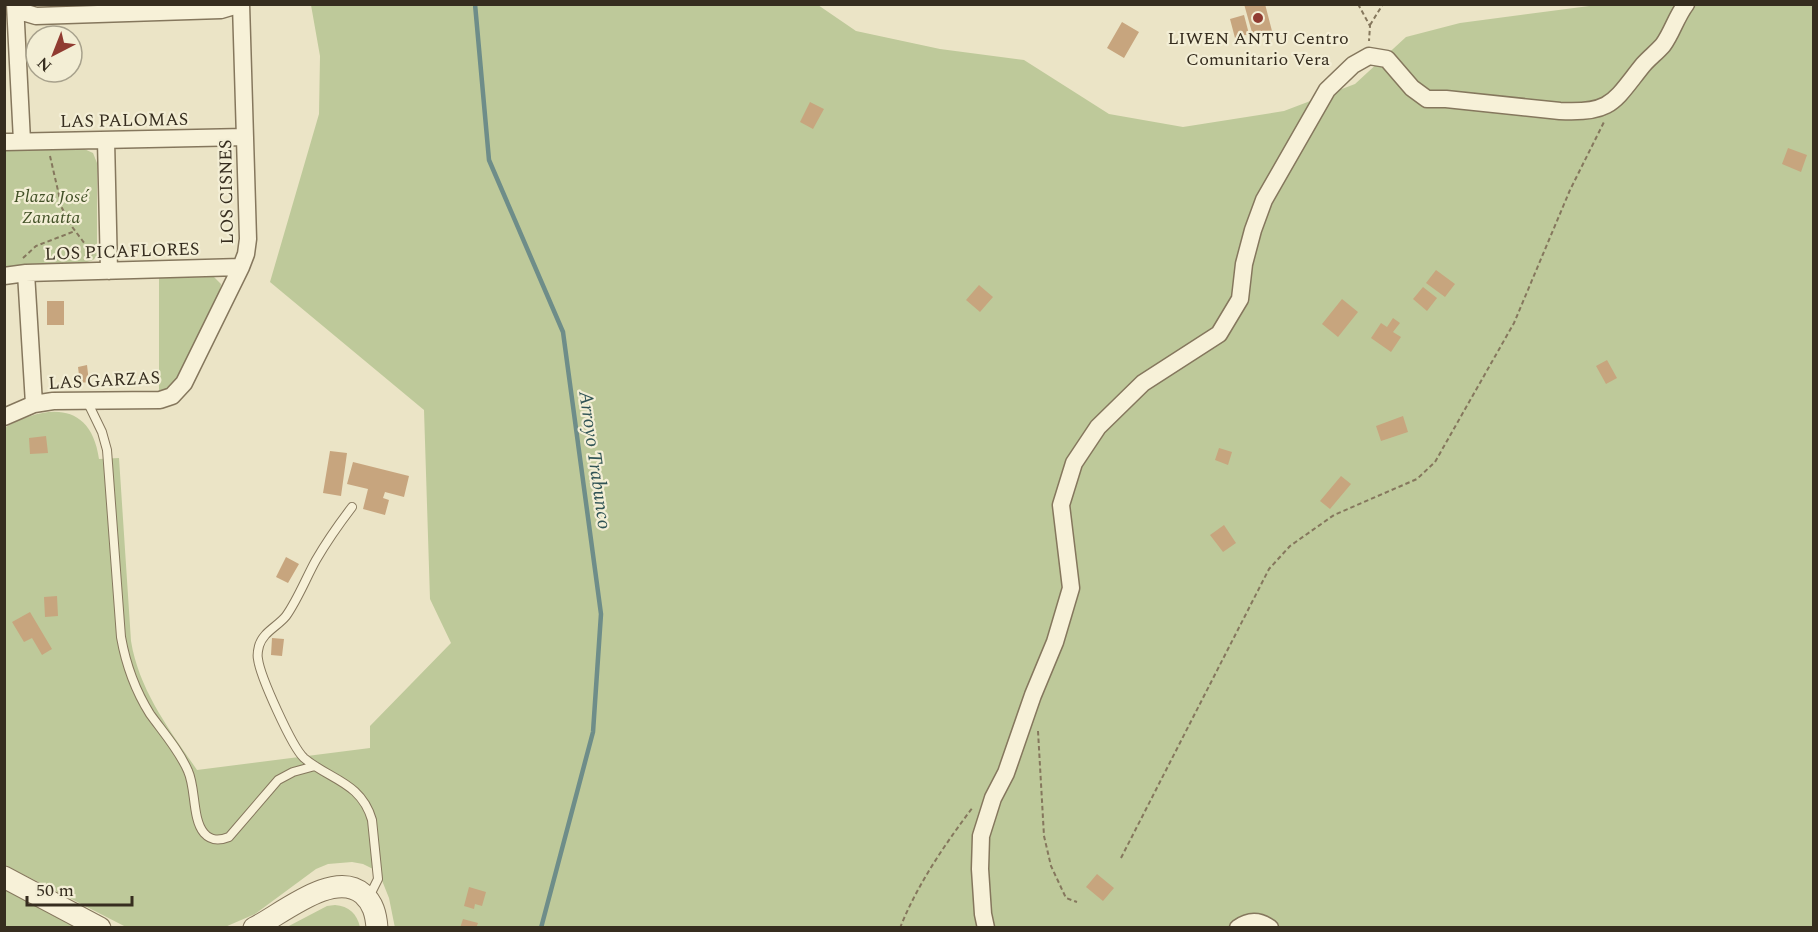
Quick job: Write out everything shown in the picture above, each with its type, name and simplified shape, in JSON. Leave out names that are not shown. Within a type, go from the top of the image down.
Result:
[{"type":"street","points":[[22,141],[16,7],[36,16],[221,10],[241,4]]},
{"type":"street","name":"LOS CISNES","points":[[172,396],[184,383],[246,254],[248,239],[241,4]]},
{"type":"street","points":[[986,927],[982,915],[981,836],[993,798],[1006,773],[1055,642],[1071,588],[1061,505],[1074,463],[1098,427],[1143,383],[1219,334],[1240,299],[1244,264],[1264,200],[1327,90],[1353,65],[1369,56],[1387,59],[1412,88],[1427,99],[1579,112],[1597,110],[1614,100],[1664,44],[1678,14],[1686,4]]},
{"type":"street","name":"LAS PALOMAS","points":[[4,142],[245,137]]},
{"type":"street","points":[[106,140],[109,271]]},
{"type":"street","points":[[23,267],[34,404]]},
{"type":"street","name":"LOS PICAFLORES","points":[[4,276],[23,267],[109,271],[241,267]]},
{"type":"street","name":"LAS GARZAS","points":[[4,417],[34,404],[53,401],[153,401],[172,396]]},
{"type":"street","points":[[4,877],[100,927]]},
{"type":"street","points":[[254,927],[331,886],[351,887],[367,899],[373,907],[377,927]]},
{"type":"street","points":[[1238,927],[1253,921],[1270,927]]},
{"type":"lane","points":[[87,401],[102,432],[107,450],[122,637],[127,663],[142,701],[187,768],[200,827],[210,838],[217,840],[229,837],[278,780],[293,772],[315,766]]},
{"type":"lane","points":[[352,507],[327,542],[289,610],[261,640],[258,653],[260,667],[292,743],[302,756],[315,766],[351,787],[365,802],[369,811],[378,879],[367,899]]},
{"type":"path","points":[[1358,4],[1370,26]]},
{"type":"path","points":[[1369,56],[1370,26],[1383,4]]},
{"type":"path","points":[[1121,858],[1269,570],[1290,546],[1334,515],[1417,479],[1435,462],[1514,323],[1570,190],[1614,100]]},
{"type":"path","points":[[48,149],[62,208],[75,231],[96,259]]},
{"type":"path","points":[[23,267],[36,246],[75,231]]},
{"type":"path","points":[[1038,729],[1044,836],[1051,866],[1066,898],[1077,902]]},
{"type":"path","points":[[900,927],[950,838],[974,806]]},
{"type":"green space","points":[[311,5],[818,5],[856,31],[940,49],[1024,60],[1109,114],[1183,127],[1284,111],[1355,84],[1406,37],[1460,23],[1597,5],[1813,5],[1813,927],[395,928],[389,898],[381,878],[373,869],[352,862],[328,864],[316,869],[255,914],[225,927],[126,927],[5,865],[4,428],[20,420],[50,412],[76,417],[87,426],[99,459],[119,458],[131,641],[135,659],[156,708],[197,770],[370,748],[370,726],[451,643],[430,599],[424,410],[270,282],[319,114],[320,56]]},
{"type":"green space","name":"Plaza José Zanatta","points":[[82,148],[93,153],[97,163],[97,256],[87,262],[5,268],[4,150]]},
{"type":"green space","points":[[214,277],[221,284],[220,291],[176,379],[167,389],[159,392],[159,278]]},
{"type":"green space","points":[[5,890],[73,926],[75,927],[5,927]]},
{"type":"green space","points":[[335,905],[352,912],[360,927],[287,927],[327,906]]},
{"type":"building","name":"LIWEN ANTU Centro Comunitario Vera","points":[[1244,4],[1265,4],[1272,31],[1253,36]]},
{"type":"building","points":[[1244,15],[1249,34],[1235,38],[1230,19]]},
{"type":"building","points":[[1122,22],[1139,32],[1124,58],[1107,48]]},
{"type":"building","points":[[810,102],[824,109],[813,129],[800,122]]},
{"type":"building","points":[[1788,148],[1807,155],[1801,172],[1782,164]]},
{"type":"building","points":[[1436,270],[1455,284],[1445,297],[1426,283]]},
{"type":"building","points":[[979,285],[993,297],[980,312],[966,300]]},
{"type":"building","points":[[1423,287],[1437,298],[1427,311],[1413,299]]},
{"type":"building","points":[[1342,299],[1358,312],[1338,337],[1322,324]]},
{"type":"building","points":[[47,301],[64,301],[64,325],[47,325]]},
{"type":"building","points":[[1393,318],[1400,323],[1393,332],[1401,337],[1391,352],[1371,338],[1381,323],[1387,327]]},
{"type":"building","points":[[1607,360],[1617,378],[1606,384],[1596,366]]},
{"type":"building","points":[[87,365],[89,382],[80,383],[78,367]]},
{"type":"building","points":[[1403,416],[1408,432],[1381,441],[1376,426]]},
{"type":"building","points":[[46,436],[48,453],[30,454],[29,438]]},
{"type":"building","points":[[1219,448],[1232,452],[1228,465],[1215,460]]},
{"type":"building","points":[[330,451],[347,453],[341,496],[323,493]]},
{"type":"building","points":[[353,462],[409,476],[404,497],[385,492],[383,498],[389,500],[385,515],[363,509],[368,489],[347,484]]},
{"type":"building","points":[[1341,476],[1351,484],[1330,509],[1320,501]]},
{"type":"building","points":[[1224,525],[1236,543],[1223,552],[1210,535]]},
{"type":"building","points":[[286,557],[299,564],[288,583],[276,577]]},
{"type":"building","points":[[57,596],[58,616],[45,617],[44,597]]},
{"type":"building","points":[[30,612],[52,649],[42,655],[32,638],[24,642],[12,622]]},
{"type":"building","points":[[272,638],[284,639],[282,656],[271,655]]},
{"type":"building","points":[[1097,874],[1114,888],[1103,901],[1086,887]]},
{"type":"building","points":[[469,887],[486,892],[482,906],[475,904],[474,909],[464,906]]},
{"type":"building","points":[[463,919],[478,923],[476,928],[460,928]]},
{"type":"waterway","name":"Arroyo Trabunco","points":[[475,4],[489,160],[563,332],[601,614],[593,732],[541,928]]},
{"type":"place","name":"LIWEN ANTU Centro Comunitario Vera","points":[[1258,18]]}]
